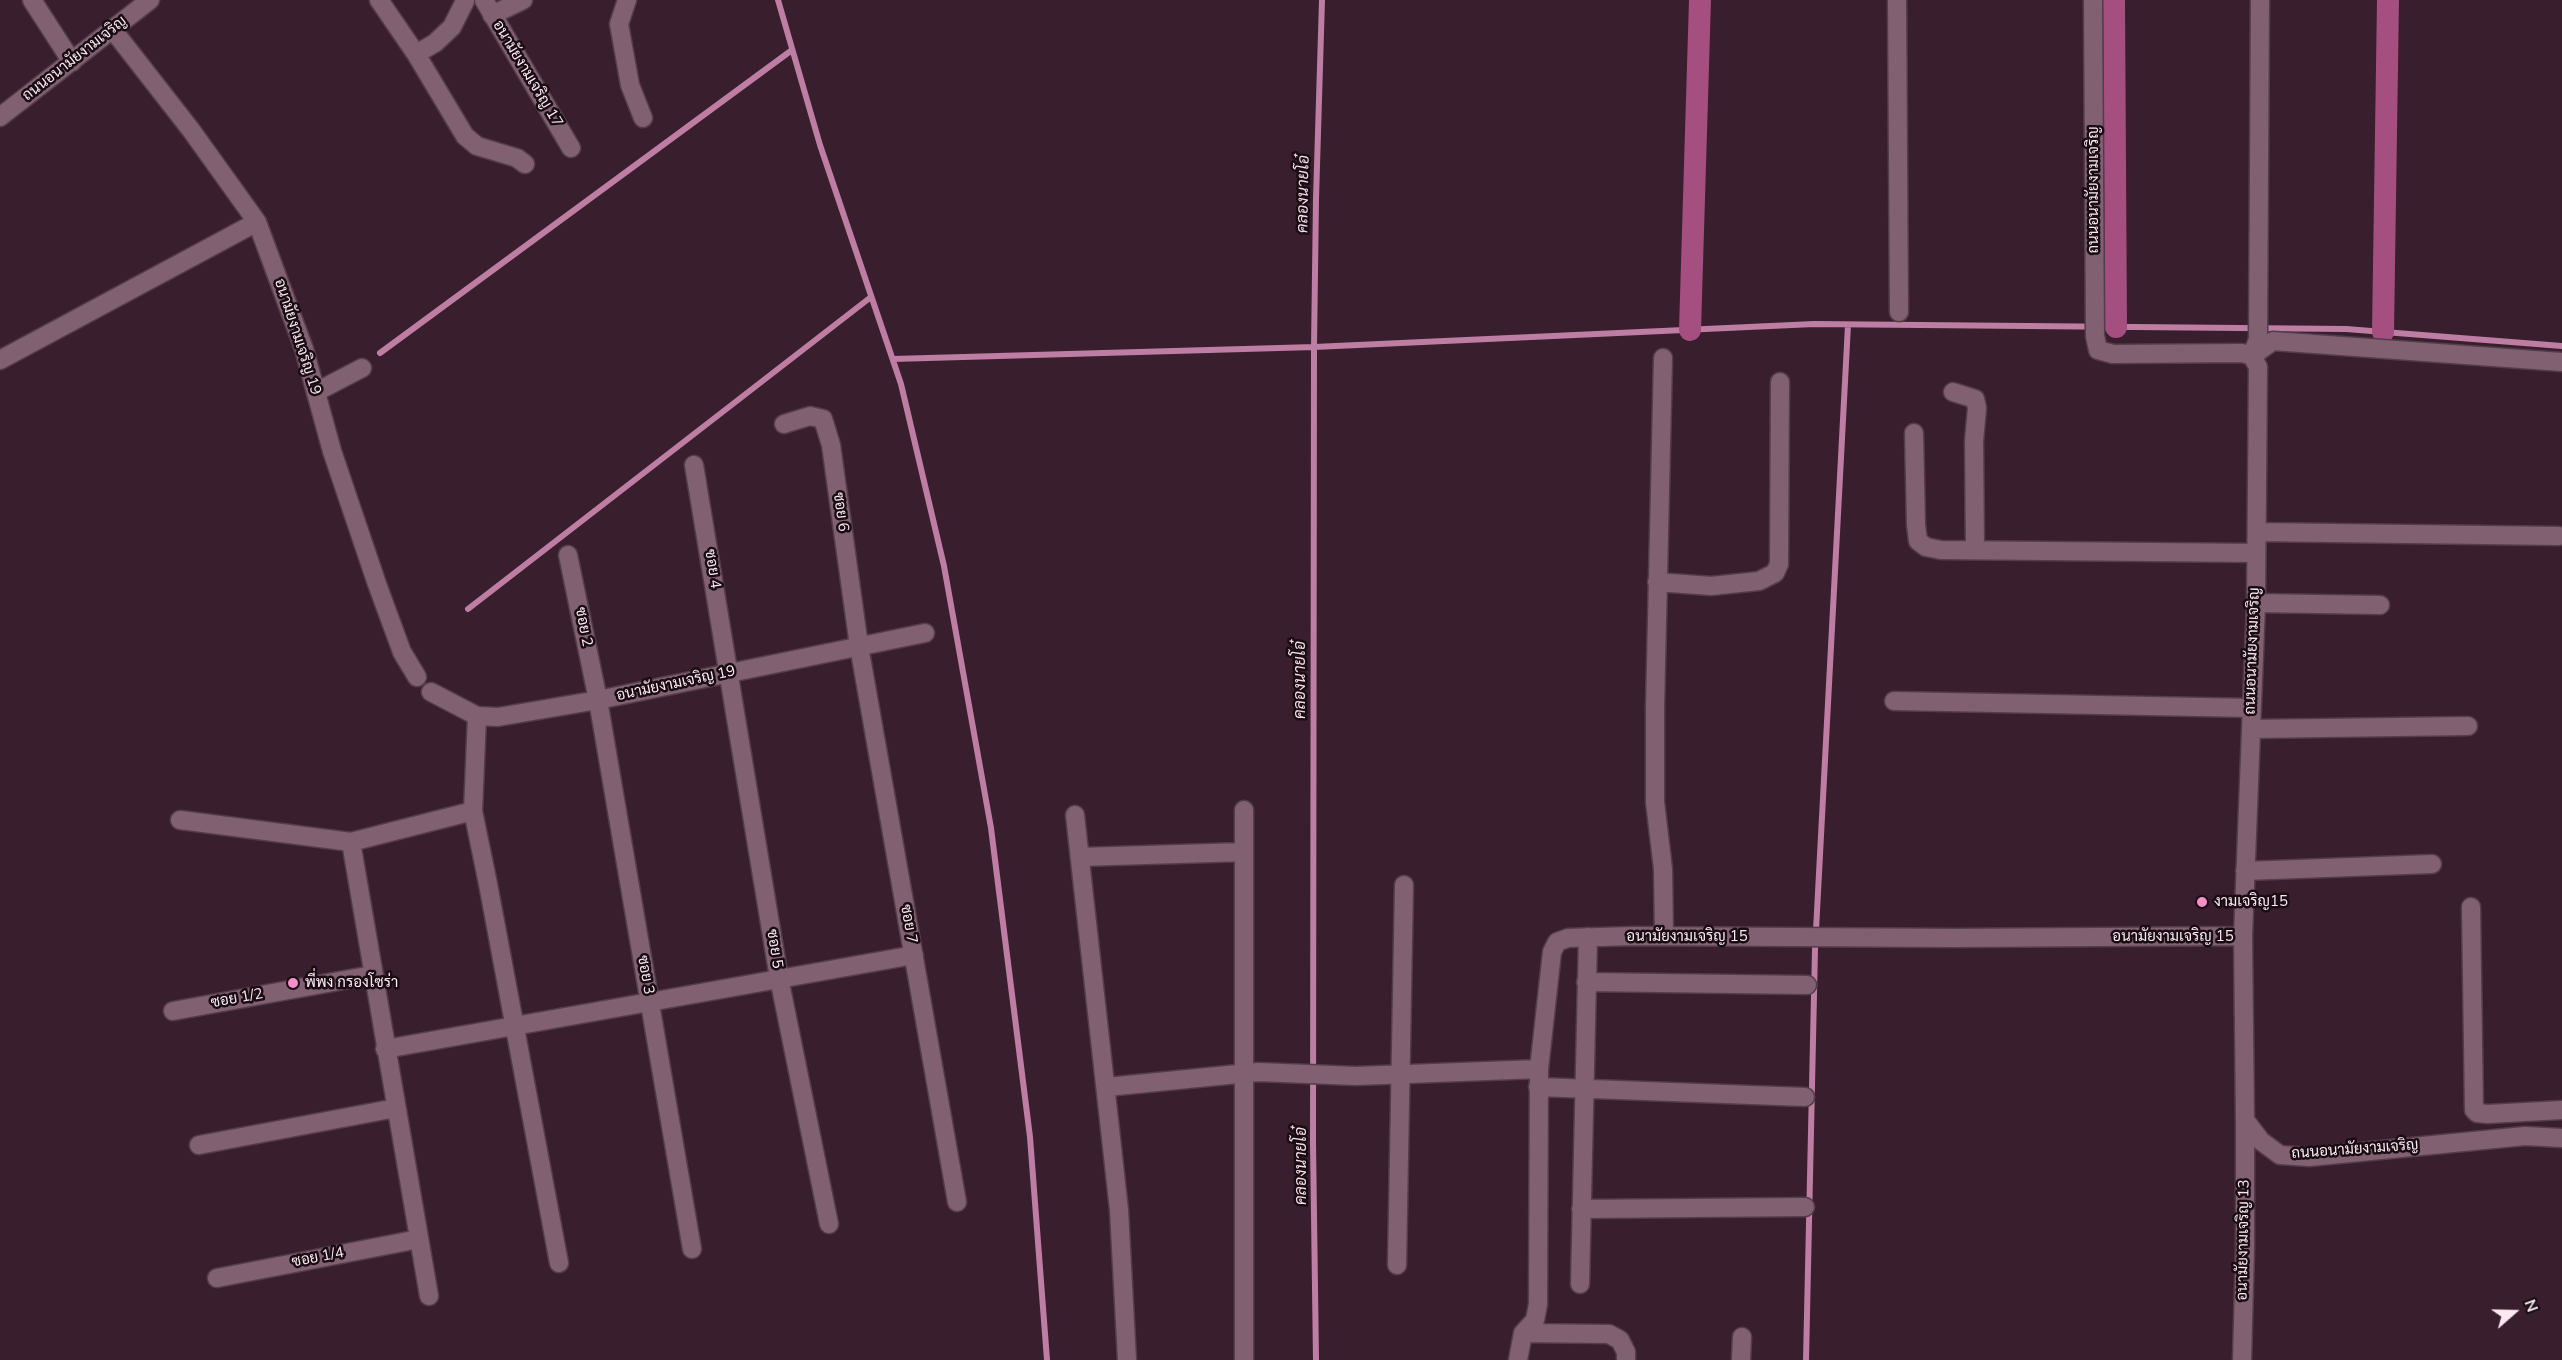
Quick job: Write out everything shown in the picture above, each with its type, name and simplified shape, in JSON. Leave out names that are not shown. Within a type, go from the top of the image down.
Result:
[{"type":"street","points":[[32,0],[72,62]]},
{"type":"street","name":"ถนนอนามัยงามเจริญ","points":[[0,117],[150,0]]},
{"type":"street","points":[[379,0],[416,54],[465,136],[477,146],[517,158],[525,164]]},
{"type":"street","points":[[488,7],[524,0]]},
{"type":"street","points":[[627,0],[619,24],[630,85],[643,118]]},
{"type":"street","points":[[1897,0],[1899,312]]},
{"type":"street","name":"ถนนอนามัยงามเจริญ","points":[[2093,0],[2095,336],[2098,350],[2113,354],[2242,352],[2252,356],[2258,366],[2258,532],[2243,936],[2245,1120],[2261,1141],[2280,1155],[2290,1156],[2309,1157],[2525,1136],[2562,1138]]},
{"type":"street","points":[[2252,356],[2258,339],[2260,0]]},
{"type":"street","points":[[416,54],[435,43],[452,27],[465,1]]},
{"type":"street","name":"อนามัยงามเจริญ 17","points":[[488,7],[571,148]]},
{"type":"street","name":"อนามัยงามเจริญ 19","points":[[113,30],[191,130],[257,222],[304,349],[332,451],[377,584],[402,652],[417,676]]},
{"type":"street","points":[[0,360],[257,222]]},
{"type":"street","points":[[2252,356],[2273,341],[2562,362]]},
{"type":"street","points":[[1663,358],[1657,582],[1655,802],[1663,869],[1664,936]]},
{"type":"street","points":[[316,392],[362,368]]},
{"type":"street","points":[[1657,582],[1711,586],[1759,581],[1775,573],[1779,564],[1780,382]]},
{"type":"street","points":[[1953,392],[1975,399],[1977,408],[1974,441],[1976,548]]},
{"type":"street","name":"ซอย 6","points":[[784,424],[810,416],[823,419],[831,445],[859,646]]},
{"type":"street","points":[[1914,433],[1918,541],[1926,547],[1941,550],[1976,548],[2256,553]]},
{"type":"street","name":"ซอย 4","points":[[694,465],[729,672]]},
{"type":"street","points":[[2258,532],[2559,536]]},
{"type":"street","name":"ซอย 2","points":[[568,555],[598,700]]},
{"type":"street","points":[[2256,603],[2380,605]]},
{"type":"street","name":"อนามัยงามเจริญ 19","points":[[431,692],[477,716],[516,715],[925,633]]},
{"type":"street","name":"ซอย 7","points":[[859,646],[957,1202]]},
{"type":"street","name":"ซอย 5","points":[[729,672],[779,978],[829,1224]]},
{"type":"street","name":"ซอย 3","points":[[598,700],[692,1249]]},
{"type":"street","points":[[1894,701],[2251,708]]},
{"type":"street","points":[[477,716],[473,811],[489,884],[558,1263]]},
{"type":"street","points":[[2251,729],[2468,726]]},
{"type":"street","points":[[1244,810],[1244,1360]]},
{"type":"street","points":[[180,820],[351,842],[473,811]]},
{"type":"street","points":[[1075,815],[1119,1210],[1127,1360]]},
{"type":"street","points":[[351,842],[372,975],[429,1296]]},
{"type":"street","points":[[1080,857],[1244,852]]},
{"type":"street","points":[[2245,871],[2432,864]]},
{"type":"street","points":[[1397,1265],[1404,885]]},
{"type":"street","points":[[2471,907],[2474,1110],[2477,1113],[2488,1114],[2562,1110]]},
{"type":"street","name":"อนามัยงามเจริญ 15","points":[[1518,1360],[1523,1333],[1535,1320],[1538,1304],[1539,1078],[1552,952],[1557,942],[1568,938],[1664,936],[1847,938],[2243,936]]},
{"type":"street","points":[[1580,1284],[1588,937]]},
{"type":"street","points":[[385,1049],[914,955]]},
{"type":"street","name":"ซอย 1/2","points":[[172,1011],[372,975]]},
{"type":"street","points":[[1586,982],[1807,985]]},
{"type":"street","points":[[1107,1087],[1244,1074],[1401,1075],[1539,1078],[1586,1089],[1805,1097]]},
{"type":"street","points":[[199,1145],[396,1108]]},
{"type":"street","name":"อนามัยงามเจริญ 13","points":[[2242,1360],[2246,1248],[2245,1120]]},
{"type":"street","points":[[1581,1209],[1805,1206]]},
{"type":"street","name":"ซอย 1/4","points":[[217,1278],[419,1239]]},
{"type":"street","points":[[1523,1333],[1610,1334],[1620,1340],[1626,1352],[1626,1360]]},
{"type":"street","points":[[1741,1360],[1742,1337]]},
{"type":"waterway","points":[[778,0],[820,145],[901,384],[944,566],[991,828],[1030,1137],[1047,1360]]},
{"type":"waterway","name":"คลองนายโอ๋","points":[[1316,1360],[1313,1142],[1314,347],[1322,0]]},
{"type":"waterway","points":[[1690,330],[1700,0]]},
{"type":"waterway","points":[[2114,0],[2116,327]]},
{"type":"waterway","points":[[2383,332],[2388,0]]},
{"type":"waterway","points":[[380,353],[792,50]]},
{"type":"waterway","points":[[468,609],[871,297]]},
{"type":"waterway","points":[[893,359],[1314,347],[1814,324],[2346,329],[2562,346]]},
{"type":"waterway","points":[[1806,1360],[1815,949],[1848,325]]},
{"type":"place","name":"งามเจริญ15","points":[[2202,902]]},
{"type":"place","name":"พี่พง กรองโซร่า","points":[[293,983]]}]
